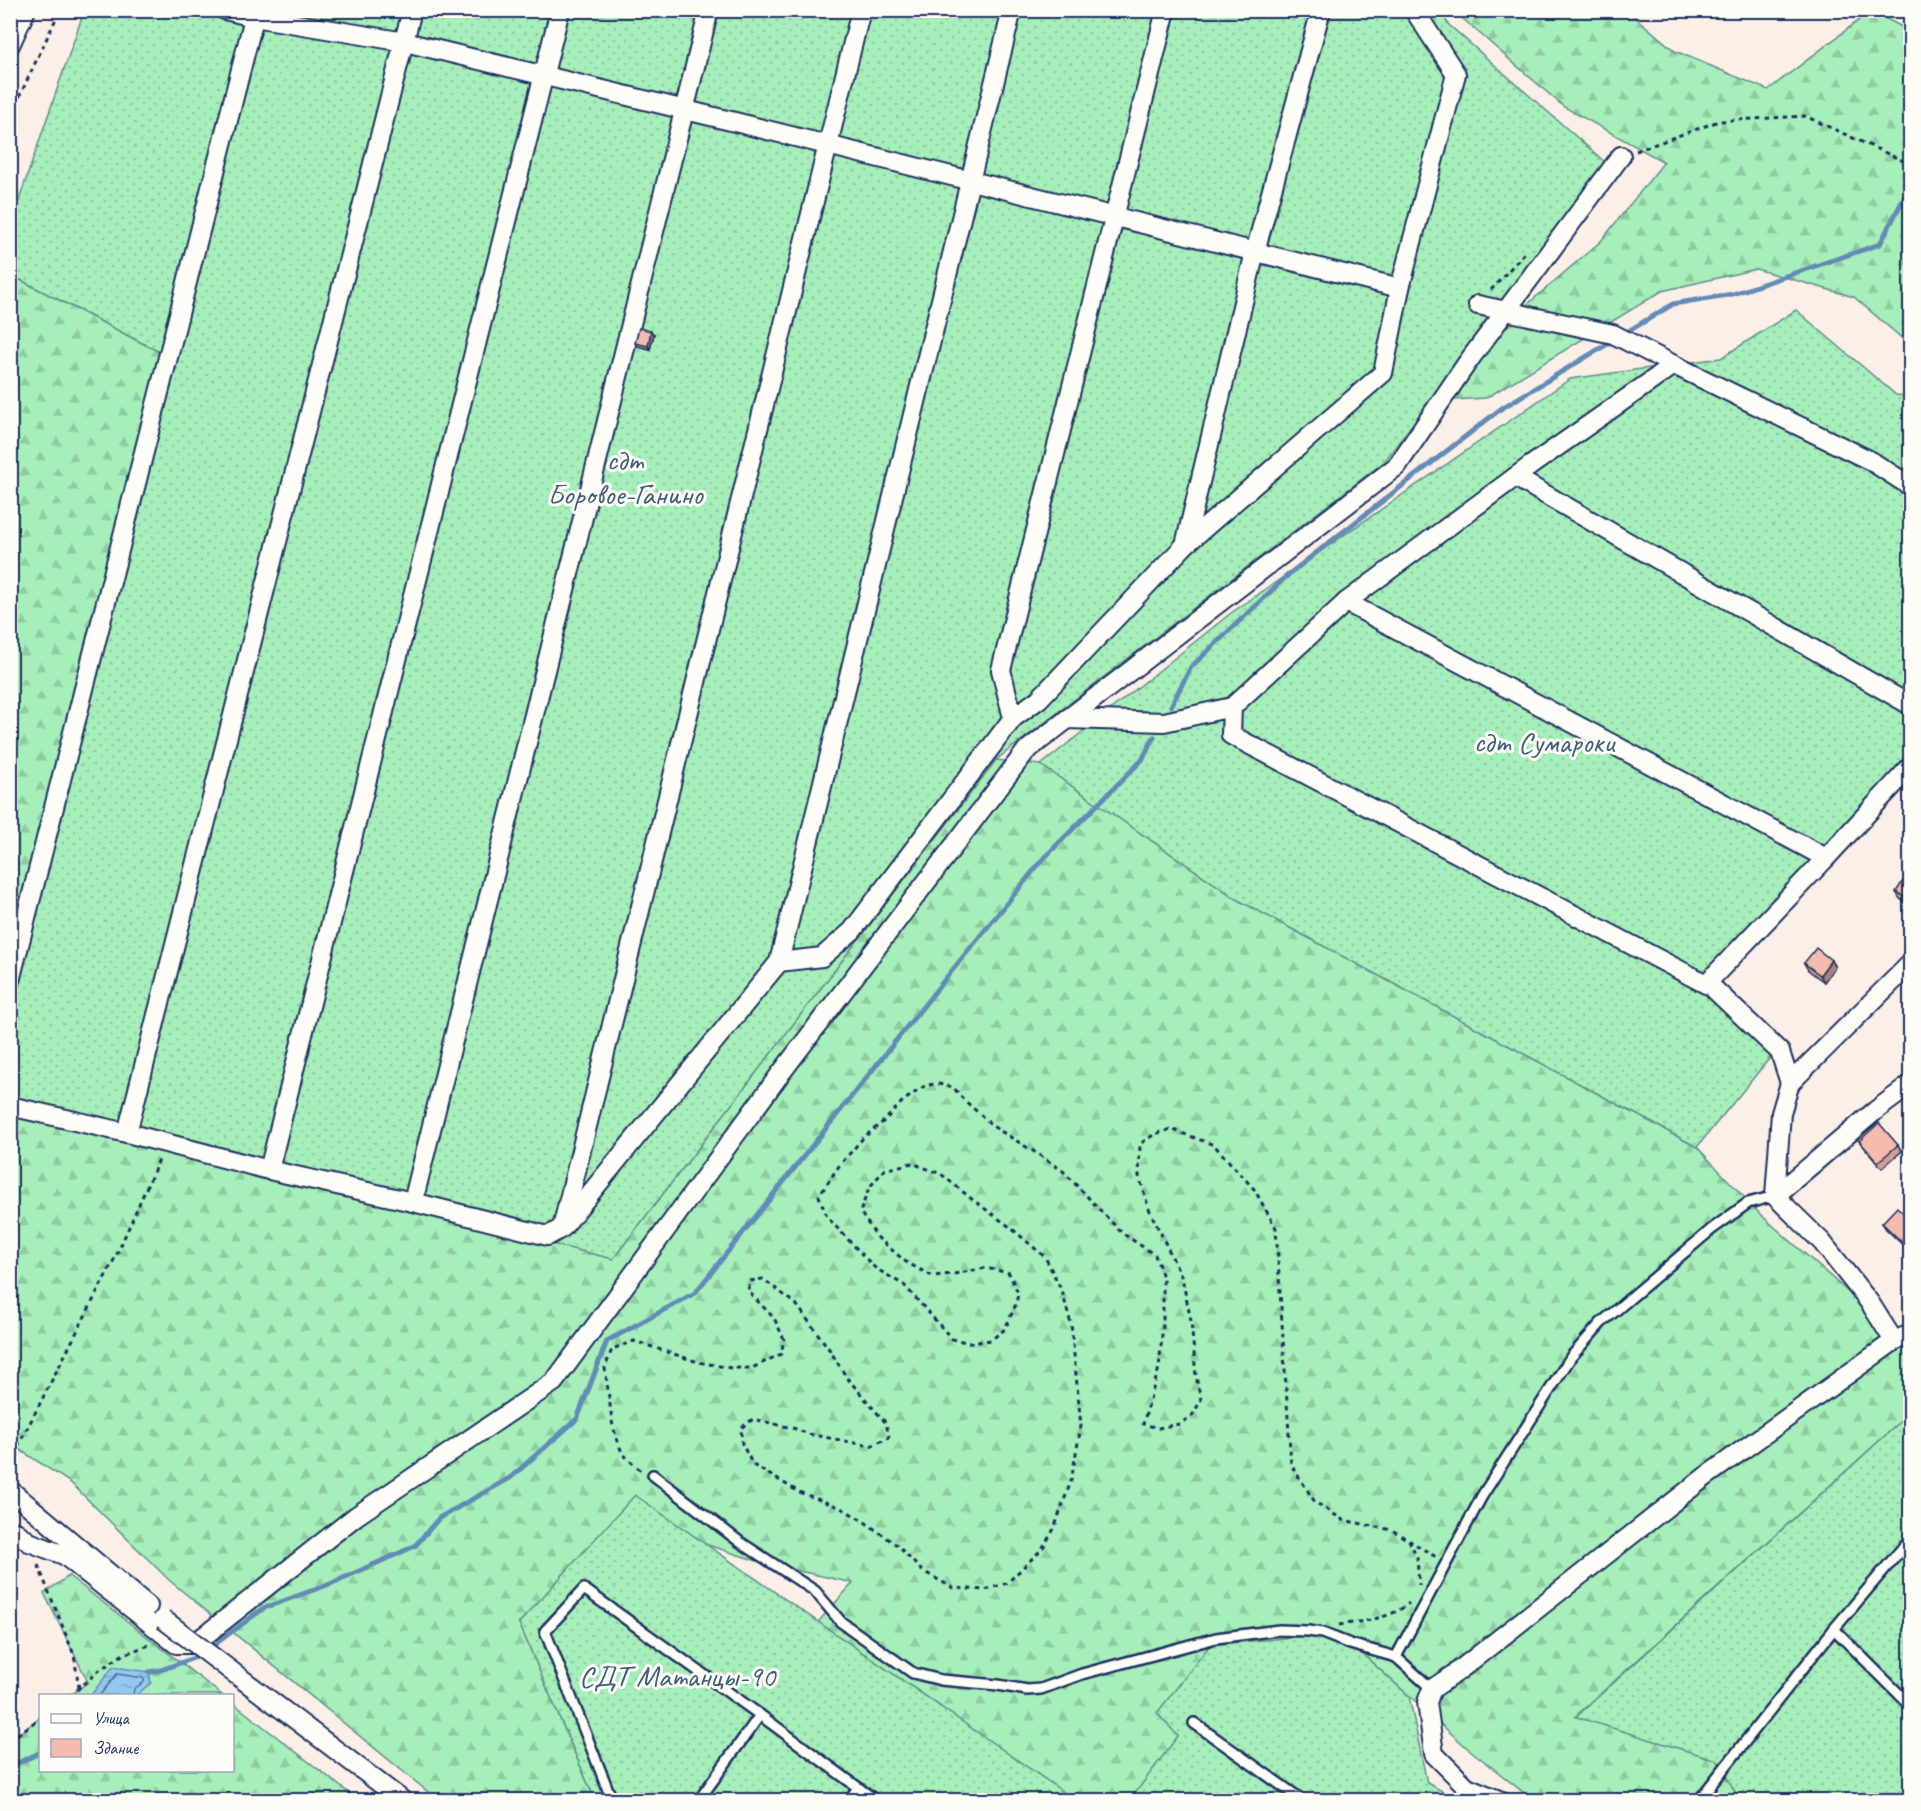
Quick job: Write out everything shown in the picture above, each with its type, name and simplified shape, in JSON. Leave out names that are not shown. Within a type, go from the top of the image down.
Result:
[{"type":"street","points":[[10,45],[26,10]]},
{"type":"street","points":[[225,10],[405,42],[1400,288]]},
{"type":"street","points":[[127,1133],[412,10]]},
{"type":"street","points":[[269,1170],[560,10]]},
{"type":"street","points":[[413,1202],[709,10]]},
{"type":"street","points":[[562,1228],[861,10]]},
{"type":"street","points":[[10,1106],[548,1236],[562,1228],[779,962],[1012,10]]},
{"type":"street","points":[[1013,718],[1001,670],[1166,10]]},
{"type":"street","points":[[1185,545],[1255,252],[1321,10]]},
{"type":"street","points":[[779,962],[822,957],[852,931],[1013,718],[1039,699],[1185,545],[1383,373],[1400,288],[1456,74],[1414,10]]},
{"type":"street","points":[[10,981],[255,14]]},
{"type":"street","points":[[10,1534],[16,1532],[29,1542],[64,1555],[176,1644],[194,1644],[356,1516],[554,1382],[778,1077],[1026,751],[1397,466],[1467,363],[1621,156]]},
{"type":"street","points":[[1478,305],[1613,334],[1871,461],[1911,486]]},
{"type":"street","points":[[1067,719],[1164,722],[1232,707],[1346,602],[1515,477],[1674,364]]},
{"type":"street","points":[[1515,477],[1911,705]]},
{"type":"street","points":[[1346,602],[1826,858]]},
{"type":"street","points":[[1232,707],[1231,735],[1706,984],[1911,767]]},
{"type":"street","points":[[1499,1800],[1462,1794],[1434,1754],[1427,1702],[1432,1689],[1457,1672],[1705,1477],[1902,1337],[1870,1303],[1822,1242],[1775,1196],[1781,1113],[1790,1083],[1911,964]]},
{"type":"street","points":[[1715,990],[1780,1052],[1790,1083]]},
{"type":"street","points":[[1775,1196],[1875,1111],[1911,1085]]},
{"type":"street","points":[[11,1482],[163,1619],[402,1800]]},
{"type":"lane","points":[[1396,1657],[1482,1496],[1571,1356],[1601,1323],[1712,1229],[1748,1203],[1775,1196]]},
{"type":"lane","points":[[653,1475],[740,1542],[815,1591],[841,1622],[913,1673],[927,1678],[1027,1690],[1041,1689],[1082,1674],[1216,1638],[1279,1630],[1322,1633],[1350,1644],[1371,1648],[1396,1657],[1432,1689]]},
{"type":"lane","points":[[1699,1800],[1834,1629],[1911,1539]]},
{"type":"lane","points":[[612,1800],[545,1631],[584,1589],[875,1800]]},
{"type":"lane","points":[[1834,1629],[1911,1705]]},
{"type":"lane","points":[[699,1800],[760,1715]]},
{"type":"lane","points":[[1194,1723],[1302,1800]]},
{"type":"lane","points":[[849,1800],[858,1788]]},
{"type":"path","points":[[10,186],[15,106],[60,10]]},
{"type":"path","points":[[1621,156],[1719,121],[1805,116],[1911,164]]},
{"type":"path","points":[[1478,305],[1534,242]]},
{"type":"path","points":[[653,1475],[642,1472],[622,1453],[613,1426],[605,1368],[612,1349],[634,1341],[698,1362],[730,1368],[752,1368],[781,1354],[784,1339],[774,1318],[748,1291],[750,1281],[763,1279],[796,1304],[847,1378],[886,1424],[889,1437],[871,1446],[808,1434],[753,1419],[741,1428],[742,1444],[753,1464],[799,1492],[841,1508],[862,1520],[897,1545],[921,1570],[953,1588],[985,1590],[1007,1583],[1042,1549],[1054,1529],[1071,1481],[1081,1426],[1071,1324],[1062,1291],[1045,1257],[941,1174],[912,1163],[884,1170],[869,1188],[860,1212],[878,1238],[906,1262],[932,1276],[986,1268],[1009,1273],[1018,1293],[1016,1304],[1005,1329],[991,1340],[971,1343],[952,1339],[904,1285],[875,1268],[840,1231],[827,1217],[819,1196],[839,1166],[863,1138],[914,1093],[926,1085],[939,1084],[953,1087],[994,1127],[1063,1171],[1122,1233],[1155,1255],[1163,1277],[1163,1324],[1159,1368],[1143,1424],[1158,1428],[1179,1424],[1192,1416],[1200,1400],[1191,1321],[1182,1278],[1149,1209],[1139,1176],[1140,1144],[1155,1134],[1171,1129],[1214,1145],[1254,1189],[1276,1228],[1291,1465],[1315,1502],[1343,1520],[1392,1530],[1445,1563]]},
{"type":"path","points":[[11,1482],[16,1448],[117,1254],[166,1143]]},
{"type":"path","points":[[1409,1539],[1418,1557],[1419,1592]]},
{"type":"path","points":[[29,1542],[74,1655],[79,1688]]},
{"type":"path","points":[[1308,1631],[1378,1618],[1400,1611],[1412,1600]]},
{"type":"path","points":[[70,1694],[122,1655],[168,1637]]},
{"type":"path","points":[[10,1740],[39,1719]]},
{"type":"green space","name":"сдт Боровое-Ганино","points":[[84,11],[1440,11],[1449,25],[1605,162],[1385,461],[996,760],[613,1259],[11,1110],[11,961],[175,360],[11,275],[11,223]]},
{"type":"green space","points":[[1454,11],[1628,11],[1675,51],[1768,90],[1871,11],[1910,31],[1910,337],[1904,340],[1854,297],[1756,269],[1662,291],[1486,398],[1454,400],[1501,327],[1601,241],[1664,162],[1564,107]]},
{"type":"green space","points":[[11,275],[175,360],[11,961]]},
{"type":"green space","name":"сдт Сумароки","points":[[1796,310],[1896,395],[1910,396],[1910,767],[1706,983],[1773,1054],[1697,1147],[1240,901],[1041,765],[1231,613],[1570,379],[1721,358]]},
{"type":"green space","points":[[996,760],[1041,765],[1240,901],[1697,1147],[1760,1214],[1910,1347],[1910,1413],[1576,1716],[1717,1760],[1740,1800],[1533,1800],[1465,1746],[1339,1633],[1178,1736],[1174,1800],[1026,1800],[940,1706],[818,1622],[853,1583],[763,1563],[702,1543],[519,1623],[595,1800],[438,1800],[170,1581],[71,1483],[11,1444],[10,1110],[613,1259]]},
{"type":"green space","points":[[1910,1413],[1910,1800],[1740,1800],[1717,1760],[1576,1717]]},
{"type":"green space","name":"СДТ Матанцы-90","points":[[635,1495],[1075,1800],[595,1800],[519,1623]]},
{"type":"green space","points":[[69,1576],[221,1694],[72,1694],[88,1682],[44,1593]]},
{"type":"green space","points":[[1339,1633],[1409,1696],[1427,1783],[1459,1800],[1130,1800],[1178,1736],[1157,1713],[1210,1645]]},
{"type":"green space","points":[[234,1704],[358,1800],[11,1800],[10,1740],[39,1719],[39,1772],[234,1772]]},
{"type":"water","points":[[113,1667],[149,1672],[151,1683],[137,1694],[92,1694]]},
{"type":"building","points":[[639,328],[651,331],[648,346],[635,343]]},
{"type":"building","points":[[1903,881],[1911,885],[1911,901],[1896,892]]},
{"type":"building","points":[[1816,948],[1831,960],[1820,975],[1804,963]]},
{"type":"building","points":[[1879,1123],[1898,1145],[1878,1162],[1859,1141]]},
{"type":"building","points":[[1897,1207],[1911,1220],[1911,1237],[1904,1244],[1882,1223]]},
{"type":"waterway","points":[[1622,335],[1673,304],[1733,294],[1880,244],[1910,186]]},
{"type":"waterway","points":[[1171,706],[1191,667],[1289,574],[1502,408],[1614,340]]},
{"type":"waterway","points":[[149,1672],[199,1656],[264,1608],[330,1584],[415,1546],[439,1518],[510,1478],[577,1419],[607,1341],[695,1293],[1043,859],[1142,760],[1154,737]]},
{"type":"waterway","points":[[10,1767],[39,1753]]}]
